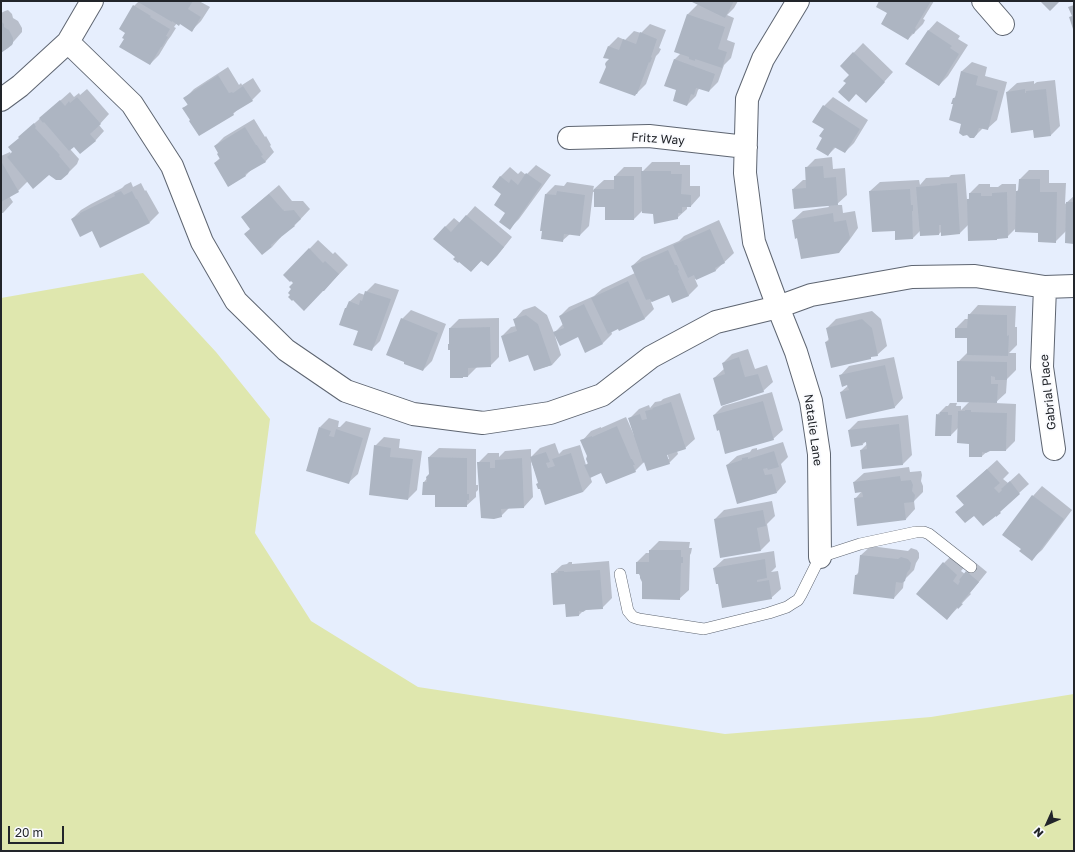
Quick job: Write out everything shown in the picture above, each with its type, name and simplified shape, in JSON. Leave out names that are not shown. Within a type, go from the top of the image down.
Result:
[{"type":"street","points":[[1,100],[20,86],[68,42],[92,1]]},
{"type":"street","name":"Natalie Lane","points":[[798,1],[763,59],[747,99],[745,173],[754,242],[796,352],[811,401],[819,454],[820,557]]},
{"type":"street","points":[[983,1],[1004,24]]},
{"type":"street","points":[[68,42],[132,104],[172,166],[202,242],[236,301],[286,350],[346,391],[412,414],[483,423],[550,413],[602,394],[651,356],[716,322],[778,307],[811,295],[912,277],[975,276],[1045,287],[1074,286]]},
{"type":"street","name":"Fritz Way","points":[[569,138],[649,136],[746,147]]},
{"type":"street","name":"Gabrial Place","points":[[1045,287],[1042,367],[1054,449]]},
{"type":"lane","points":[[620,574],[628,611],[633,617],[704,629],[787,607],[798,600],[820,557],[860,544],[916,532],[924,532],[930,534],[971,567]]},
{"type":"green space","points":[[143,273],[216,352],[270,419],[255,533],[311,621],[418,687],[725,734],[931,717],[1074,694],[1074,851],[1,851],[1,298]]},
{"type":"building","points":[[138,1],[193,1],[188,9],[201,17],[192,32],[180,24],[179,26],[172,22]]},
{"type":"building","points":[[690,1],[734,1],[725,18]]},
{"type":"building","points":[[879,1],[931,1],[915,28],[914,34],[912,33],[908,40],[881,24],[887,13],[876,7]]},
{"type":"building","points":[[1060,1],[1050,11],[1041,2]]},
{"type":"building","points":[[133,5],[170,29],[166,36],[168,37],[150,65],[119,47],[124,39],[122,38],[125,33],[119,29]]},
{"type":"building","points":[[1074,5],[1074,32],[1069,17],[1072,16],[1068,7]]},
{"type":"building","points":[[687,14],[725,27],[718,49],[727,52],[722,68],[695,59],[695,61],[689,59],[689,57],[674,52]]},
{"type":"building","points":[[1,21],[4,24],[4,27],[9,30],[13,38],[13,43],[1,53]]},
{"type":"building","points":[[928,30],[952,46],[950,48],[959,54],[939,86],[905,64]]},
{"type":"building","points":[[640,32],[657,39],[651,57],[652,58],[650,63],[649,62],[637,94],[635,96],[599,83],[606,67],[605,64],[609,59],[603,58],[608,46],[619,50],[623,39],[636,44]]},
{"type":"building","points":[[853,52],[885,82],[866,103],[856,94],[849,102],[838,92],[846,83],[843,81],[849,75],[840,66]]},
{"type":"building","points":[[674,59],[715,74],[709,92],[696,88],[694,95],[691,94],[687,106],[673,101],[676,90],[664,86]]},
{"type":"building","points":[[961,71],[978,76],[976,85],[998,91],[988,130],[979,128],[974,138],[970,138],[967,135],[963,136],[959,133],[961,124],[949,120],[953,104],[951,104],[953,98],[955,98]]},
{"type":"building","points":[[218,75],[229,93],[233,93],[243,86],[253,101],[233,113],[234,115],[199,136],[182,108],[188,105],[183,98]]},
{"type":"building","points":[[1025,89],[1026,93],[1026,91],[1046,89],[1051,136],[1034,138],[1033,130],[1011,133],[1006,92]]},
{"type":"building","points":[[77,97],[101,124],[90,134],[96,141],[80,154],[74,147],[69,151],[39,118],[60,100],[65,106],[69,101],[70,103]]},
{"type":"building","points":[[823,105],[860,129],[845,153],[834,147],[828,156],[816,149],[822,138],[819,136],[824,129],[812,122]]},
{"type":"building","points":[[34,123],[35,128],[60,155],[59,156],[70,169],[68,174],[61,180],[56,180],[49,175],[33,189],[7,157],[12,152],[8,147]]},
{"type":"building","points":[[245,127],[263,155],[261,156],[266,162],[245,174],[246,176],[228,187],[214,163],[220,159],[214,146]]},
{"type":"building","points":[[1,161],[19,192],[1,202]]},
{"type":"building","points":[[823,166],[824,178],[836,177],[838,205],[794,209],[792,189],[806,188],[805,167]]},
{"type":"building","points":[[641,171],[671,171],[671,174],[682,174],[681,194],[691,195],[691,207],[682,207],[682,213],[678,213],[678,219],[654,224],[653,214],[642,213]]},
{"type":"building","points":[[526,173],[542,184],[510,230],[499,222],[505,213],[494,205],[501,194],[492,187],[500,176],[509,183],[511,179],[518,185]]},
{"type":"building","points":[[614,176],[634,176],[634,220],[605,220],[605,207],[594,207],[594,189],[614,189]]},
{"type":"building","points":[[1019,179],[1040,179],[1040,192],[1057,192],[1056,243],[1038,242],[1038,233],[1015,232],[1016,191],[1018,191]]},
{"type":"building","points":[[957,183],[960,234],[941,236],[941,225],[939,225],[939,235],[920,236],[916,187]]},
{"type":"building","points":[[910,189],[911,205],[913,205],[913,239],[895,240],[895,231],[872,232],[869,191]]},
{"type":"building","points":[[121,191],[124,195],[132,191],[150,223],[100,248],[92,231],[80,237],[71,219],[115,196],[114,194]]},
{"type":"building","points":[[557,191],[585,195],[580,236],[564,234],[563,242],[541,239],[542,231],[540,231],[545,194],[556,195]]},
{"type":"building","points":[[1007,192],[1008,238],[968,241],[967,199],[969,199],[969,193],[981,193],[981,196],[992,196],[992,193]]},
{"type":"building","points":[[269,194],[284,211],[294,210],[301,219],[294,225],[295,226],[271,245],[272,247],[262,255],[244,234],[250,229],[241,217]]},
{"type":"building","points":[[1066,202],[1074,202],[1074,244],[1065,243]]},
{"type":"building","points":[[833,213],[834,222],[846,220],[850,238],[839,253],[801,259],[797,238],[795,239],[792,220]]},
{"type":"building","points":[[466,215],[504,247],[488,266],[481,261],[471,272],[453,259],[455,257],[433,239],[445,226],[451,232]]},
{"type":"building","points":[[710,229],[725,263],[715,268],[716,271],[696,280],[694,275],[688,278],[673,245]]},
{"type":"building","points":[[309,248],[323,263],[325,261],[339,274],[304,311],[288,297],[290,295],[288,293],[291,289],[289,287],[293,283],[283,275]]},
{"type":"building","points":[[668,250],[675,265],[677,265],[678,271],[689,296],[672,303],[669,295],[652,302],[650,299],[646,300],[631,266]]},
{"type":"building","points":[[628,281],[645,319],[619,331],[618,329],[608,334],[591,298]]},
{"type":"building","points":[[365,291],[391,299],[372,351],[353,345],[358,331],[339,325],[349,301],[359,305]]},
{"type":"building","points":[[584,304],[603,344],[585,353],[578,337],[560,346],[553,332],[564,328],[559,316]]},
{"type":"building","points":[[968,314],[1007,315],[1007,336],[1009,335],[1008,356],[967,355],[967,338],[955,338],[955,328],[967,328]]},
{"type":"building","points":[[526,315],[538,324],[552,365],[534,371],[528,355],[509,362],[501,336],[517,331],[513,319]]},
{"type":"building","points":[[401,318],[438,333],[423,371],[386,355]]},
{"type":"building","points":[[862,319],[872,328],[878,356],[831,368],[825,342],[829,341],[826,328]]},
{"type":"building","points":[[490,327],[491,367],[468,368],[468,377],[450,378],[450,350],[448,350],[449,328]]},
{"type":"building","points":[[739,357],[745,377],[758,374],[764,392],[721,406],[713,378],[725,374],[722,363]]},
{"type":"building","points":[[957,361],[1007,362],[1007,380],[995,380],[995,377],[991,376],[991,384],[998,384],[997,403],[957,402]]},
{"type":"building","points":[[885,365],[895,408],[846,419],[840,392],[849,390],[847,385],[842,387],[839,375]]},
{"type":"building","points":[[763,401],[774,440],[725,454],[719,430],[717,431],[713,415]]},
{"type":"building","points":[[671,402],[686,449],[667,455],[670,464],[647,471],[628,418],[640,414],[642,420],[647,419],[645,411]]},
{"type":"building","points":[[971,410],[971,412],[1007,413],[1006,451],[982,452],[982,457],[969,457],[969,444],[957,443],[958,411]]},
{"type":"building","points":[[940,412],[948,412],[948,415],[952,415],[951,436],[935,436],[936,414],[940,415]]},
{"type":"building","points":[[899,424],[903,465],[862,469],[860,450],[867,449],[866,442],[862,443],[863,445],[851,447],[848,430]]},
{"type":"building","points":[[617,426],[635,465],[633,465],[636,472],[606,484],[601,473],[590,478],[584,465],[588,464],[586,459],[587,456],[580,440],[592,437]]},
{"type":"building","points":[[319,427],[331,431],[329,436],[334,437],[336,429],[363,438],[349,484],[306,471]]},
{"type":"building","points":[[374,445],[391,448],[390,457],[413,459],[408,500],[369,495]]},
{"type":"building","points":[[774,451],[779,467],[768,470],[767,468],[763,469],[765,475],[772,474],[777,493],[737,504],[726,465],[742,460],[742,458],[748,457],[748,459]]},
{"type":"building","points":[[546,452],[550,462],[546,463],[548,468],[555,466],[552,459],[571,453],[583,492],[545,505],[540,489],[538,489],[536,484],[538,483],[530,457]]},
{"type":"building","points":[[428,457],[467,458],[467,494],[469,494],[469,500],[467,500],[467,507],[435,507],[435,495],[422,495],[423,482],[427,482],[426,477],[429,474]]},
{"type":"building","points":[[522,458],[524,508],[501,509],[502,517],[494,519],[481,518],[477,462],[490,462],[490,468],[495,468],[495,460]]},
{"type":"building","points":[[987,469],[1000,483],[994,488],[999,493],[1002,490],[1001,489],[1010,481],[1020,494],[1000,512],[1001,513],[983,526],[974,516],[965,523],[955,512],[964,505],[956,496]]},
{"type":"building","points":[[900,476],[901,481],[911,480],[913,485],[912,491],[915,495],[914,502],[904,503],[906,520],[857,526],[854,498],[863,497],[862,492],[855,493],[853,482]]},
{"type":"building","points":[[1032,495],[1064,519],[1032,561],[1019,551],[1021,549],[1002,535]]},
{"type":"building","points":[[763,510],[766,526],[757,528],[761,551],[720,558],[714,519]]},
{"type":"building","points":[[649,550],[681,550],[683,563],[681,563],[680,600],[642,599],[642,582],[639,574],[636,574],[636,562],[649,562]]},
{"type":"building","points":[[860,555],[898,559],[901,557],[908,559],[911,563],[910,569],[907,573],[905,581],[902,583],[896,582],[894,599],[853,594],[855,575],[858,575]]},
{"type":"building","points":[[765,559],[767,578],[757,580],[757,582],[769,580],[772,599],[722,608],[718,584],[716,584],[713,568]]},
{"type":"building","points":[[943,562],[957,575],[953,581],[958,585],[959,580],[966,571],[979,582],[961,603],[963,604],[958,609],[957,607],[947,620],[916,594]]},
{"type":"building","points":[[600,570],[603,609],[586,610],[583,612],[579,611],[579,616],[566,617],[565,604],[553,605],[551,573],[558,573],[558,571]]}]
